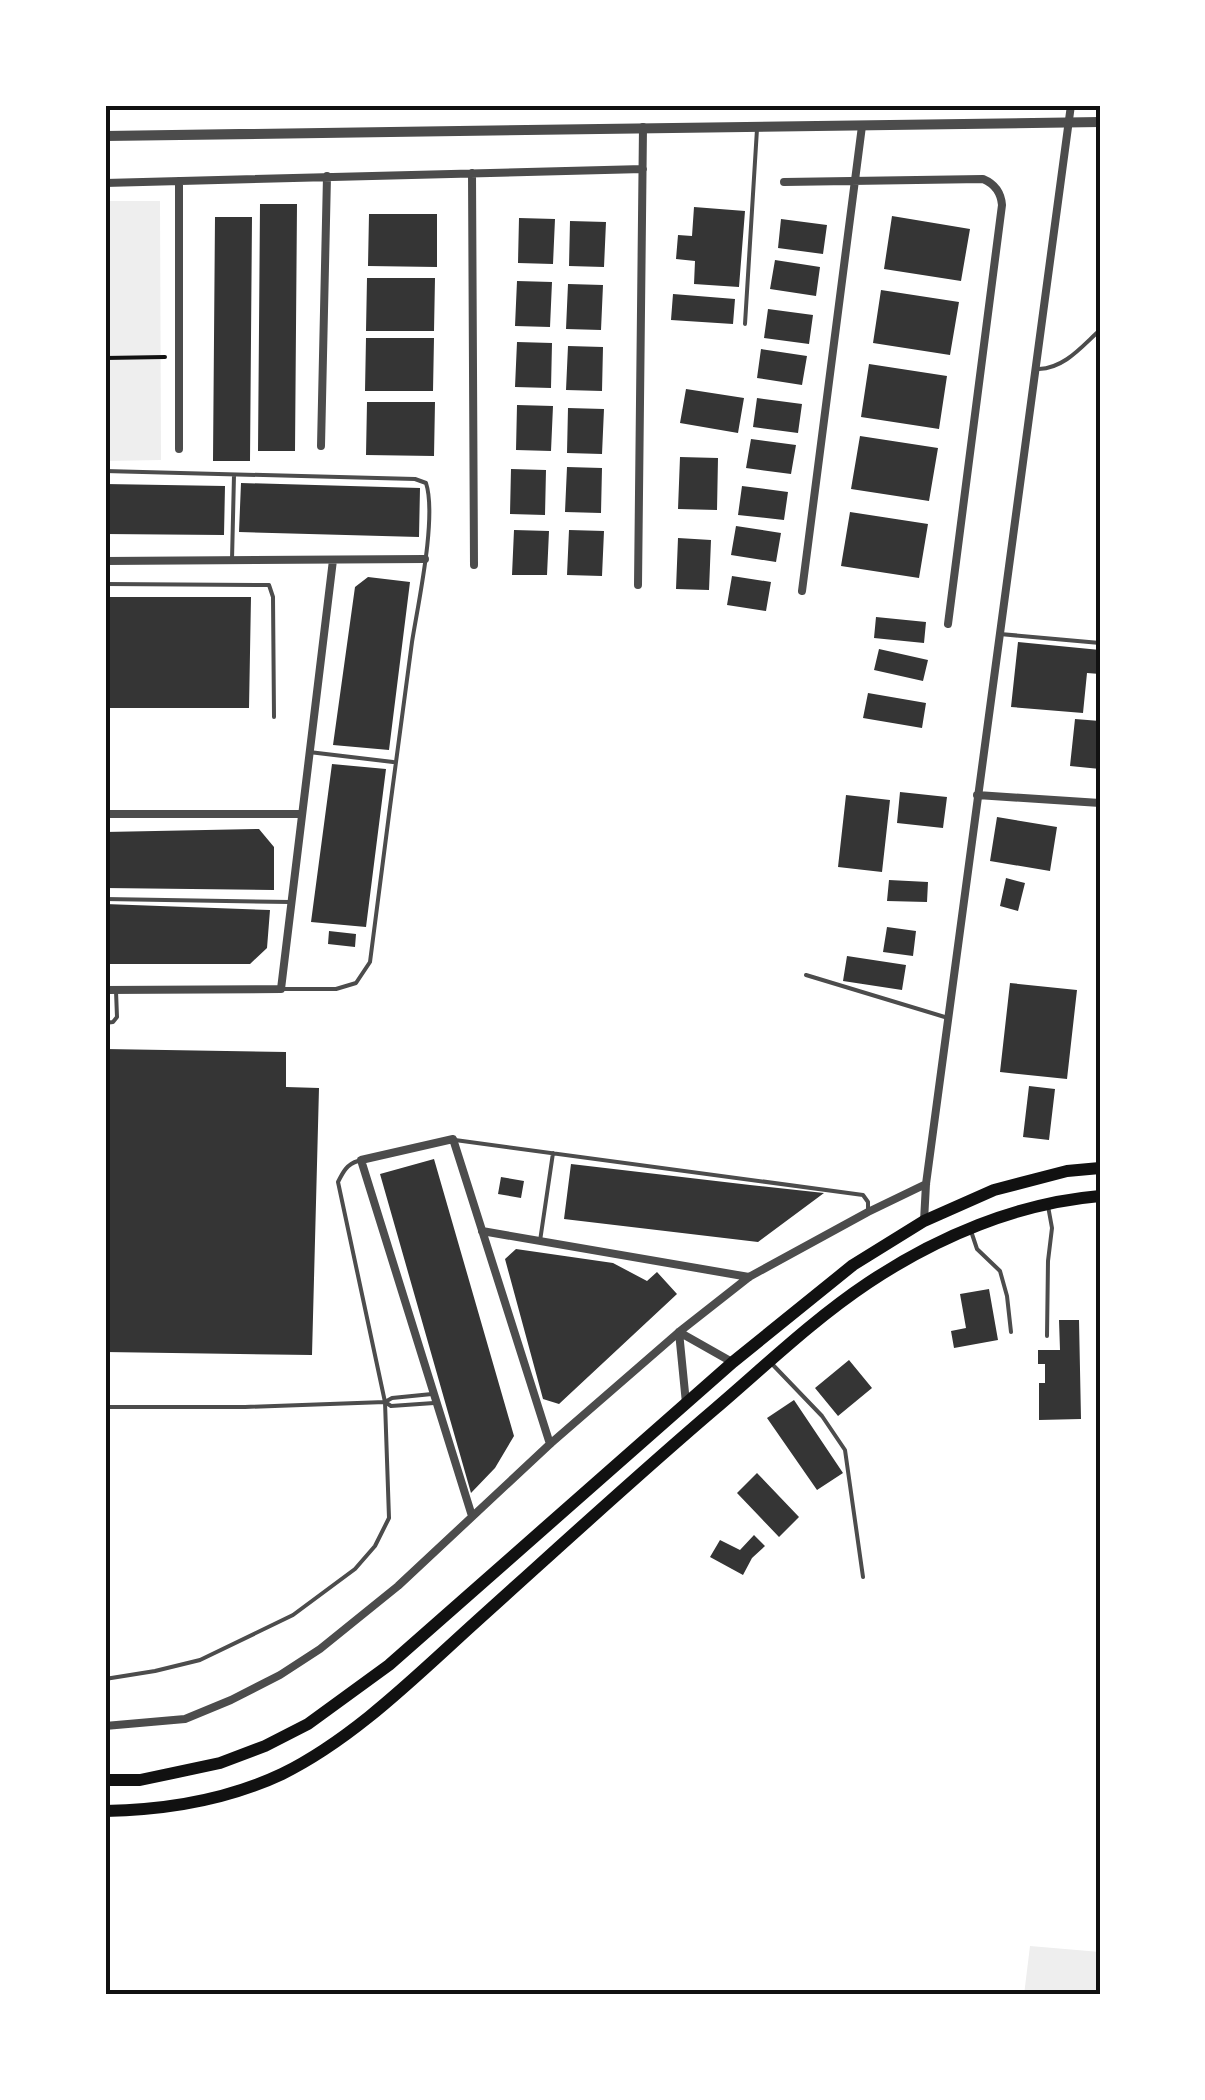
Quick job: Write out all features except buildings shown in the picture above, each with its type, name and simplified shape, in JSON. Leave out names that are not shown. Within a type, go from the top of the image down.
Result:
[{"type":"highway","points":[[105,1780],[140,1780],[220,1762],[265,1746],[308,1724],[389,1666],[732,1362],[853,1265],[924,1221],[994,1190],[1067,1171],[1100,1168]]},
{"type":"highway","points":[[105,1810],[150,1810],[237,1792],[282,1774],[323,1750],[392,1697],[686,1434],[867,1284],[939,1242],[1003,1216],[1074,1198],[1100,1196]]},
{"type":"street","points":[[924,1221],[977,795],[1071,105]]},
{"type":"street","points":[[105,136],[1100,122]]},
{"type":"street","points":[[802,591],[862,126]]},
{"type":"street","points":[[638,585],[643,127]]},
{"type":"street","points":[[105,183],[642,169]]},
{"type":"street","points":[[472,173],[474,565]]},
{"type":"street","points":[[320,446],[327,176]]},
{"type":"street","points":[[784,182],[984,179],[1002,196],[948,624]]},
{"type":"street","points":[[178,181],[179,449]]},
{"type":"street","points":[[105,561],[424,559]]},
{"type":"street","points":[[105,990],[281,989],[333,560]]},
{"type":"street","points":[[977,795],[1100,803]]},
{"type":"street","points":[[105,814],[302,814]]},
{"type":"street","points":[[472,1516],[361,1160],[452,1139],[550,1444]]},
{"type":"street","points":[[105,1726],[185,1718],[280,1675],[320,1649],[398,1586],[550,1444],[679,1332],[749,1277],[926,1184]]},
{"type":"street","points":[[482,1231],[749,1277]]},
{"type":"street","points":[[679,1332],[732,1362]]},
{"type":"street","points":[[679,1332],[686,1402]]},
{"type":"lane","points":[[744,324],[757,126]]},
{"type":"lane","points":[[1035,370],[1052,368],[1100,330]]},
{"type":"lane","points":[[105,472],[416,479],[426,483],[430,496],[424,559],[370,962],[356,983],[336,988],[281,989]]},
{"type":"lane","points":[[232,560],[234,474]]},
{"type":"lane","points":[[105,584],[268,586],[273,597],[274,717]]},
{"type":"lane","points":[[1000,634],[1100,643]]},
{"type":"lane","points":[[308,752],[395,762]]},
{"type":"lane","points":[[105,899],[292,902]]},
{"type":"lane","points":[[806,975],[948,1018]]},
{"type":"lane","points":[[105,1023],[117,1017],[116,989]]},
{"type":"lane","points":[[452,1139],[863,1195],[868,1212]]},
{"type":"lane","points":[[540,1241],[553,1153]]},
{"type":"lane","points":[[105,1679],[200,1660],[293,1615],[354,1569],[374,1546],[388,1518],[384,1402],[338,1182],[352,1162],[361,1160]]},
{"type":"lane","points":[[1047,1336],[1052,1228],[1048,1205]]},
{"type":"lane","points":[[970,1229],[976,1250],[1000,1271],[1010,1332]]},
{"type":"lane","points":[[770,1362],[822,1416],[845,1450],[864,1578]]},
{"type":"lane","points":[[105,1407],[245,1407],[434,1399]]},
{"type":"path","points":[[105,358],[179,357]]},
{"type":"shaded area","points":[[105,201],[160,201],[161,460],[105,461]]},
{"type":"shaded area","points":[[1030,1946],[1100,1952],[1100,1995],[1024,1995]]}]
